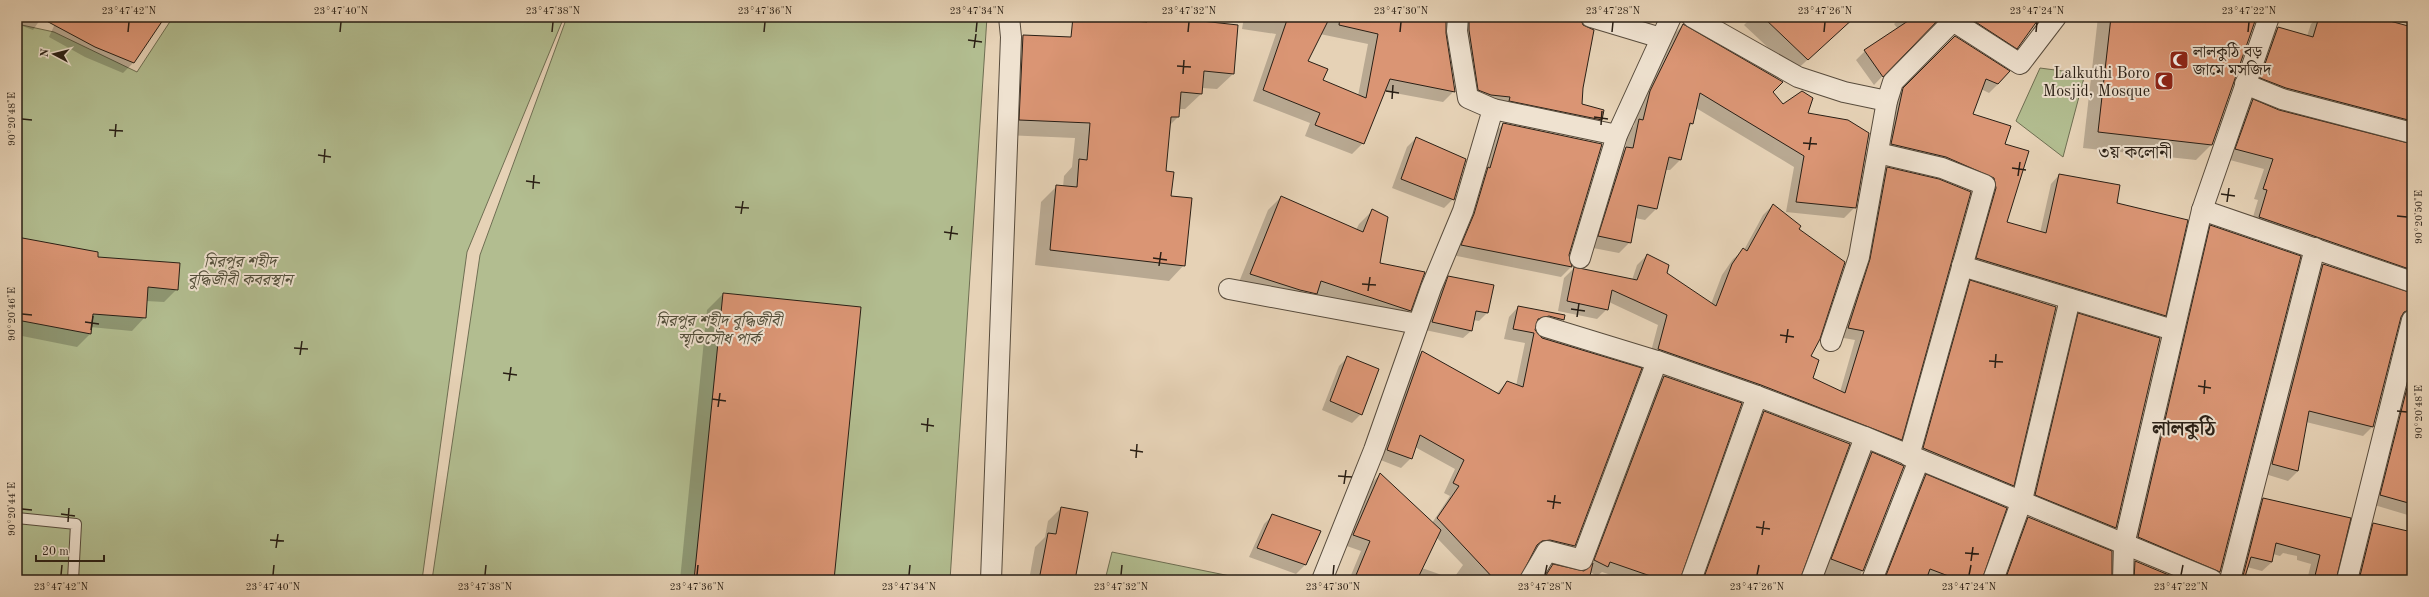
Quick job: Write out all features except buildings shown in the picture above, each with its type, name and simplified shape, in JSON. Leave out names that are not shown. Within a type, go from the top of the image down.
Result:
[{"type":"street","points":[[991,580],[1004,273],[1011,37],[1009,17]]},
{"type":"street","points":[[1458,17],[1457,31],[1468,98],[1493,109],[1617,135]]},
{"type":"street","points":[[1591,17],[1661,38]]},
{"type":"street","points":[[1580,258],[1617,135],[1671,17]]},
{"type":"street","points":[[1692,17],[1798,78],[1844,92],[1887,101]]},
{"type":"street","points":[[1831,341],[1859,257],[1887,101],[1892,82],[1953,21],[2020,64],[2056,17]]},
{"type":"street","points":[[2123,580],[2124,545],[2202,210],[2269,17]]},
{"type":"street","points":[[2245,84],[2282,99],[2412,133]]},
{"type":"street","points":[[1322,580],[1374,450],[1418,324],[1463,211],[1493,109]]},
{"type":"street","points":[[1872,580],[1914,458],[1962,266],[1985,185],[1942,168],[1878,153]]},
{"type":"street","points":[[2202,210],[2412,282]]},
{"type":"street","points":[[2230,580],[2315,248]]},
{"type":"street","points":[[1962,266],[2173,330]]},
{"type":"street","points":[[1229,289],[1418,324]]},
{"type":"street","points":[[1993,580],[2022,500],[2070,299]]},
{"type":"street","points":[[2346,580],[2412,320]]},
{"type":"street","points":[[1546,327],[1657,362],[1757,396],[1865,437],[1914,458],[2022,500],[2124,545],[2212,580]]},
{"type":"street","points":[[1530,580],[1547,551],[1582,560],[1657,362]]},
{"type":"street","points":[[1691,580],[1757,396]]},
{"type":"street","points":[[1811,580],[1865,437]]},
{"type":"lane","points":[[17,518],[76,524],[73,580]]},
{"type":"green space","name":"মিরপুর শহীদ বুদ্ধিজীবী কবরস্থান","points":[[173,17],[564,17],[467,252],[422,580],[17,580],[17,24],[54,32],[137,72]]},
{"type":"green space","name":"মিরপুর শহীদ বুদ্ধিজীবী স্মৃতিসৌধ পার্ক","points":[[567,17],[987,17],[950,580],[432,580],[480,255]]},
{"type":"green space","points":[[2040,68],[2085,74],[2063,157],[2016,121]]},
{"type":"green space","points":[[1112,552],[1240,578],[1239,580],[1105,580]]},
{"type":"place","name":"লালকুঠি বড় জামে মসজিদ","points":[[2179,60]]},
{"type":"place","name":"Lalkuthi Boro Mosjid, Mosque","points":[[2164,81]]},
{"type":"district","name":"৩য় কলোনী","points":[[2135,152]]},
{"type":"district","name":"লালকুঠি","points":[[2184,428]]}]
